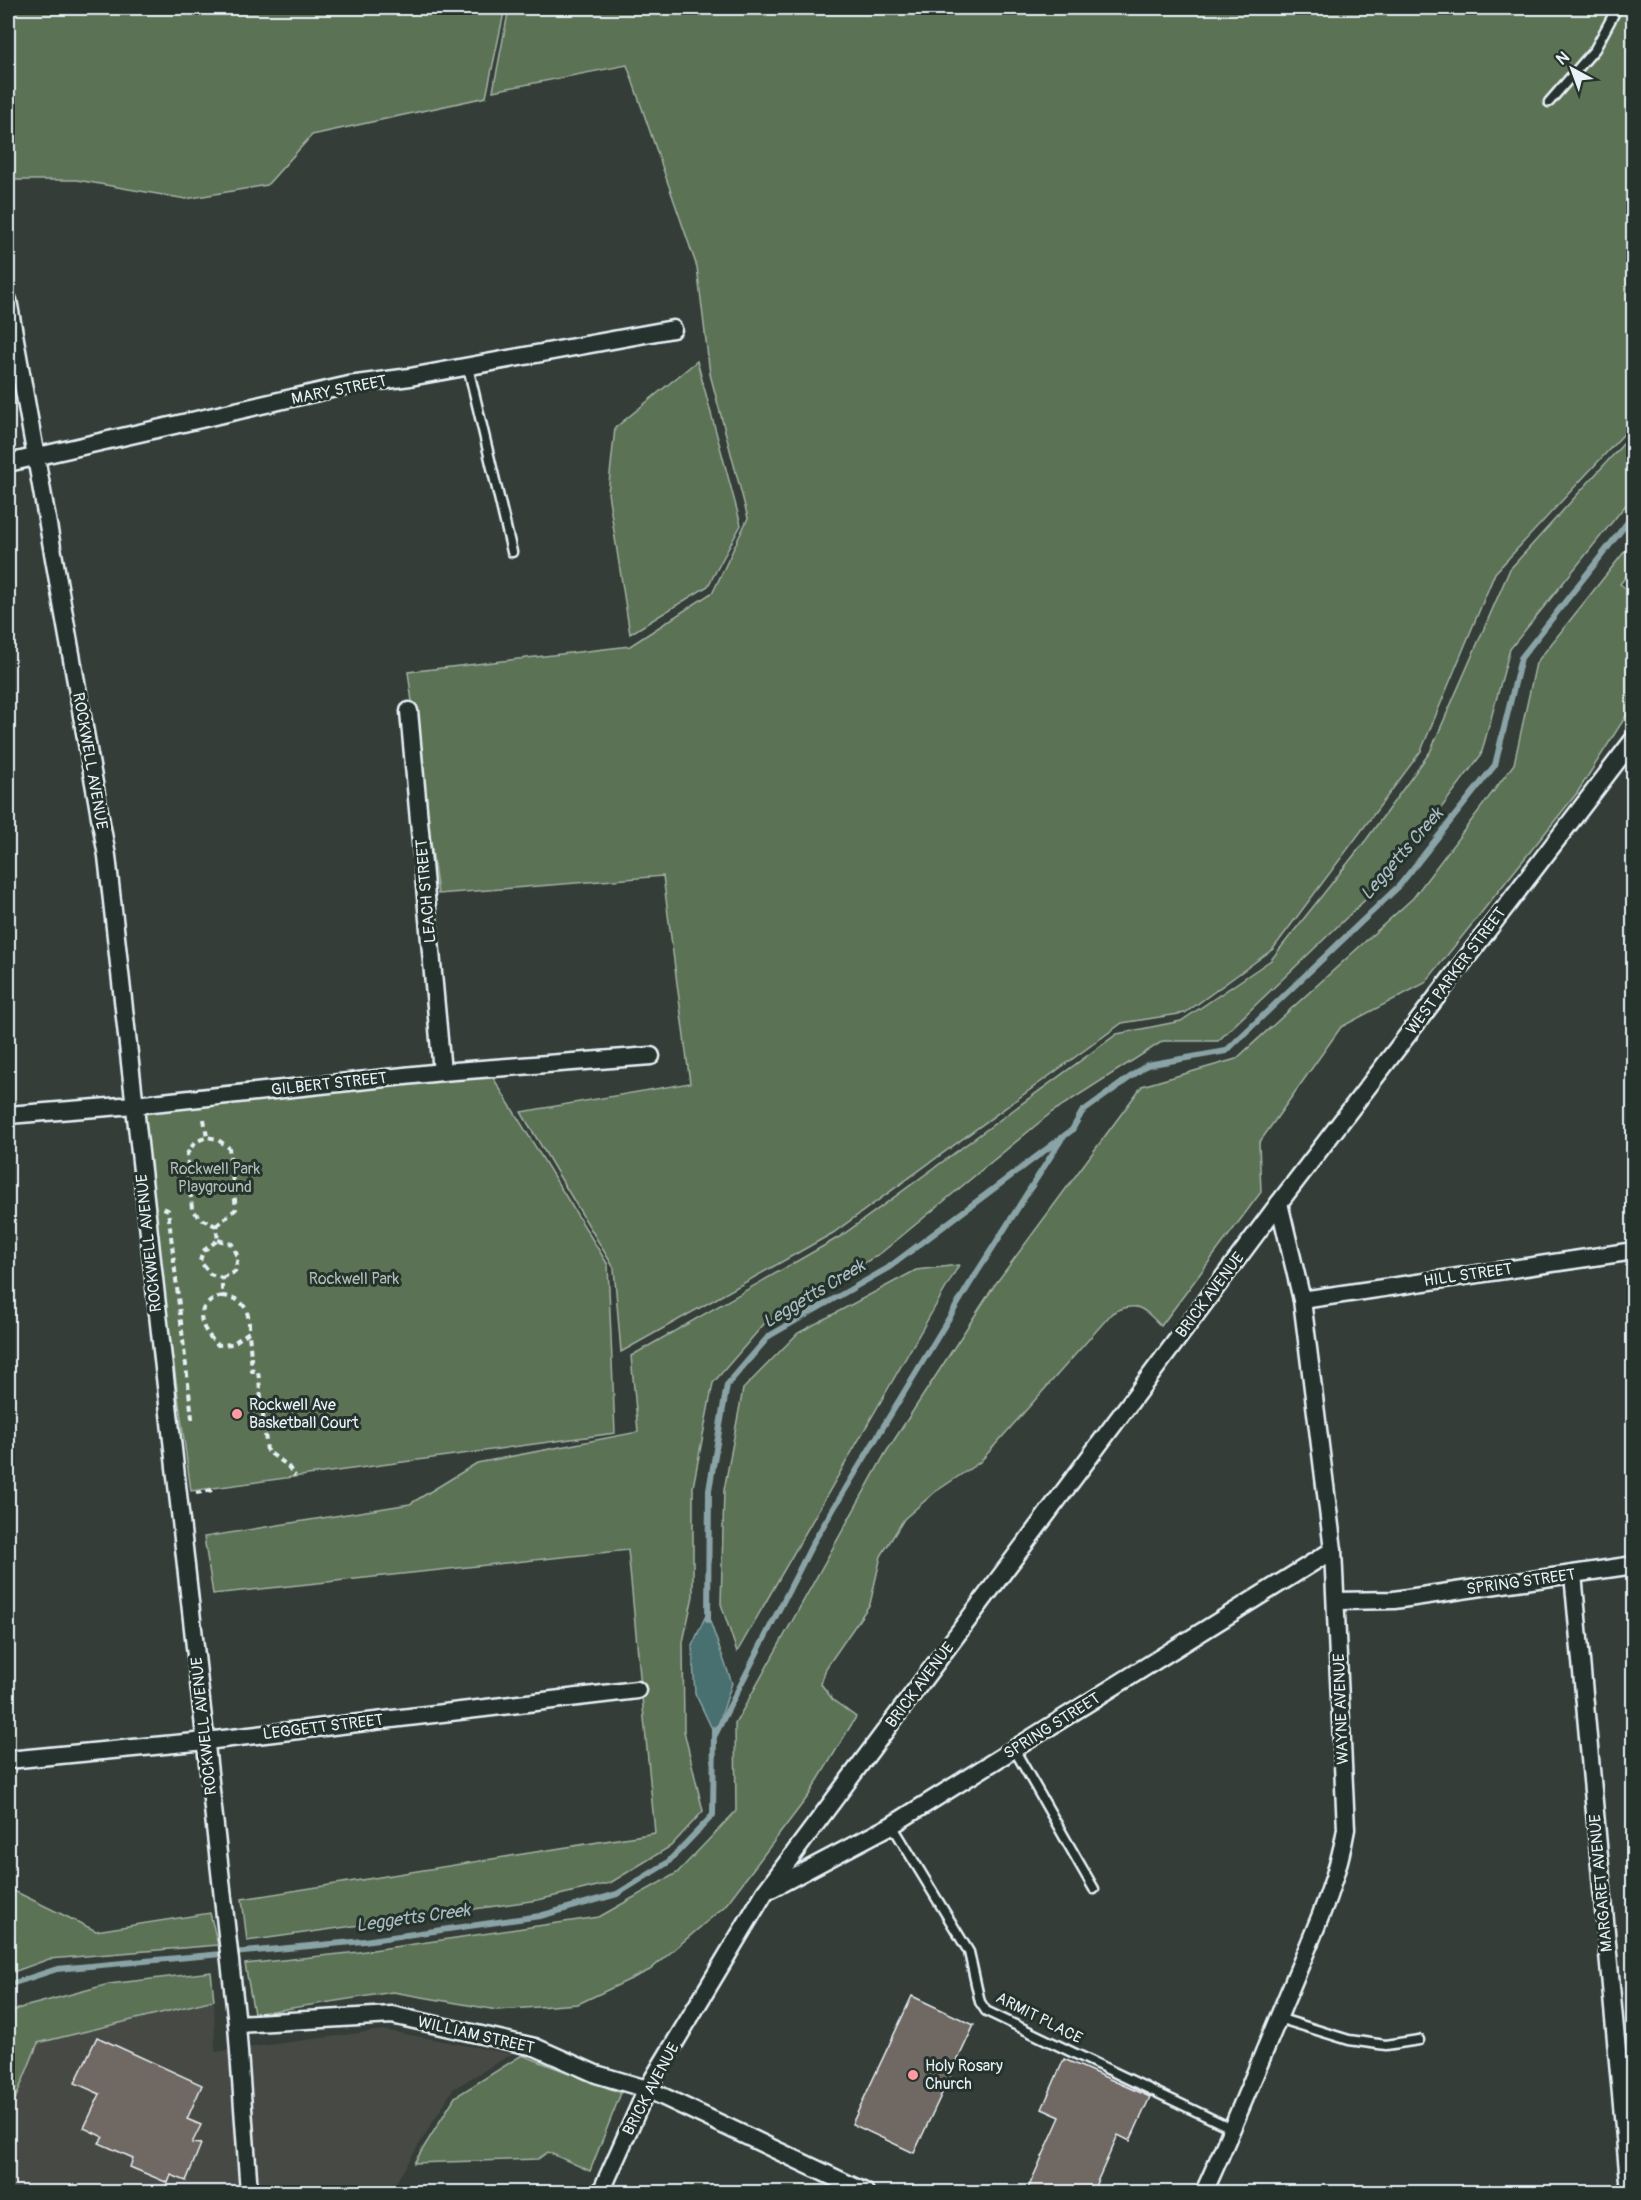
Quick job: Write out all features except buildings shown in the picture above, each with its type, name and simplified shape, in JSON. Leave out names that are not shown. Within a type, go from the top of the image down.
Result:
[{"type":"street","name":"ROCKWELL AVENUE","points":[[8,300],[107,856],[206,1741],[221,1903],[237,2024],[249,2193]]},
{"type":"street","name":"MARY STREET","points":[[8,463],[349,385],[468,367],[673,329]]},
{"type":"street","name":"LEACH STREET","points":[[409,711],[442,1072]]},
{"type":"street","name":"WEST PARKER STREET","points":[[1279,1203],[1634,739]]},
{"type":"street","name":"GILBERT STREET","points":[[8,1115],[134,1105],[442,1072],[651,1056]]},
{"type":"street","name":"WAYNE AVENUE","points":[[1204,2193],[1233,2129],[1341,1861],[1346,1829],[1333,1550],[1302,1300],[1279,1203]]},
{"type":"street","name":"BRICK AVENUE","points":[[601,2193],[647,2089],[765,1892],[1279,1203]]},
{"type":"street","name":"HILL STREET","points":[[1302,1300],[1634,1251]]},
{"type":"street","name":"SPRING STREET","points":[[765,1892],[892,1826],[1333,1550]]},
{"type":"street","name":"SPRING STREET","points":[[1336,1601],[1395,1600],[1634,1565]]},
{"type":"street","name":"MARGARET AVENUE","points":[[1573,1574],[1630,2193]]},
{"type":"street","name":"LEGGETT STREET","points":[[8,1760],[206,1741],[637,1690]]},
{"type":"street","name":"WILLIAM STREET","points":[[237,2024],[392,2015],[536,2047],[596,2074],[647,2089],[865,2193]]},
{"type":"lane","points":[[1549,102],[1595,49],[1617,8]]},
{"type":"lane","points":[[468,367],[512,552]]},
{"type":"lane","points":[[1014,1749],[1094,1888]]},
{"type":"lane","name":"ARMIT PLACE","points":[[892,1826],[969,1952],[980,2002],[986,2011],[1233,2129]]},
{"type":"lane","points":[[1278,2018],[1358,2041],[1386,2045],[1419,2040]]},
{"type":"path","points":[[204,1119],[207,1137]]},
{"type":"path","points":[[207,1137],[217,1139],[229,1148],[236,1209],[216,1226],[201,1219],[192,1209],[187,1154],[195,1142],[207,1137]]},
{"type":"path","points":[[216,1226],[218,1240]]},
{"type":"path","points":[[218,1240],[232,1244],[238,1257],[235,1272],[222,1278],[210,1274],[200,1262],[203,1251],[218,1240]]},
{"type":"path","points":[[222,1278],[222,1296]]},
{"type":"path","points":[[249,1332],[232,1344],[219,1345],[205,1333],[200,1323],[204,1309],[214,1299],[222,1296],[243,1303],[250,1316],[252,1371],[258,1371],[267,1451],[287,1465],[295,1476]]},
{"type":"shaded area","points":[[214,2000],[215,2052],[383,2030],[512,2054],[453,2089],[390,2192],[8,2192],[8,2117],[38,2043]]},
{"type":"green space","points":[[8,8],[505,8],[486,97],[312,135],[267,185],[186,199],[77,180],[12,180],[8,157]]},
{"type":"green space","points":[[509,8],[1633,8],[1633,424],[1495,573],[1421,751],[1273,949],[1185,1013],[1122,1023],[833,1233],[621,1352],[614,1268],[521,1112],[690,1083],[663,876],[438,894],[408,672],[630,646],[713,592],[748,518],[710,374],[697,267],[627,65],[493,91]]},
{"type":"green space","points":[[697,361],[741,525],[708,586],[630,634],[608,493],[615,428]]},
{"type":"green space","points":[[1633,433],[1633,496],[1510,649],[1481,755],[1390,876],[1218,1041],[1163,1041],[1052,1112],[881,1253],[764,1324],[713,1383],[693,1487],[693,1596],[683,1642],[684,1731],[703,1811],[671,1846],[610,1883],[538,1900],[247,1941],[242,1899],[655,1833],[628,1550],[213,1594],[204,1537],[410,1504],[477,1463],[638,1432],[631,1356],[841,1236],[1117,1034],[1181,1021],[1271,960],[1366,840],[1430,752],[1510,569]]},
{"type":"green space","points":[[1633,541],[1633,568],[1620,584],[1633,594],[1633,705],[1577,793],[1425,983],[1341,1027],[1259,1143],[1261,1192],[1161,1326],[1139,1308],[1128,1307],[1112,1313],[980,1462],[935,1492],[904,1519],[881,1556],[870,1604],[826,1668],[821,1684],[833,1700],[856,1717],[809,1795],[725,1906],[650,1970],[578,2004],[497,2010],[393,1992],[254,2014],[245,1964],[359,1952],[599,1917],[677,1873],[736,1811],[735,1724],[885,1454],[994,1286],[1142,1086],[1236,1059],[1413,898],[1514,764],[1536,663]]},
{"type":"green space","name":"Rockwell Park","points":[[492,1076],[608,1265],[615,1433],[191,1491],[139,1110]]},
{"type":"green space","points":[[959,1265],[737,1652],[721,1604],[724,1490],[743,1389],[798,1333],[916,1270]]},
{"type":"green space","points":[[8,1888],[96,1931],[210,1913],[218,1945],[49,1959],[8,1974]]},
{"type":"green space","points":[[211,1972],[214,2000],[38,2043],[8,2117],[8,2014],[20,2008],[109,1984]]},
{"type":"green space","points":[[522,2055],[621,2093],[590,2171],[548,2152],[538,2159],[414,2163],[455,2097]]},
{"type":"water","points":[[707,1613],[732,1683],[715,1735],[695,1693],[692,1646]]},
{"type":"waterway","name":"Leggetts Creek","points":[[708,1620],[709,1490],[727,1385],[769,1336],[888,1268],[1072,1130],[1082,1112],[1147,1065],[1226,1051],[1399,886],[1495,765],[1521,658],[1634,514]]},
{"type":"waterway","name":"Leggetts Creek","points":[[715,1735],[814,1541],[969,1285],[1061,1140]]},
{"type":"waterway","name":"Leggetts Creek","points":[[8,1985],[57,1969],[364,1941],[540,1916],[617,1894],[667,1863],[713,1815],[714,1729]]},
{"type":"place","name":"Rockwell Ave Basketball Court","points":[[237,1414]]},
{"type":"place","name":"Holy Rosary Church","points":[[913,2075]]},
{"type":"park label","name":"Rockwell Park Playground","points":[[215,1178]]}]
